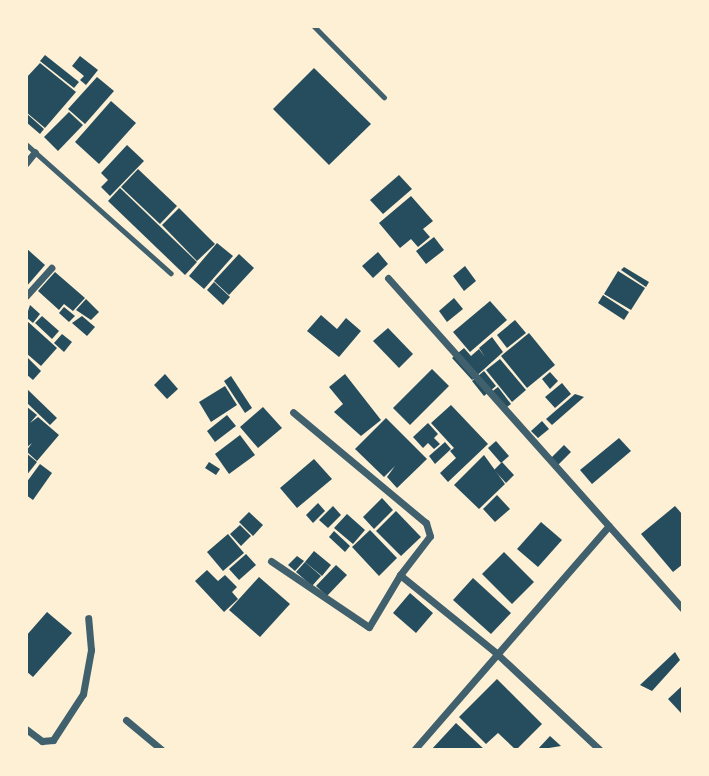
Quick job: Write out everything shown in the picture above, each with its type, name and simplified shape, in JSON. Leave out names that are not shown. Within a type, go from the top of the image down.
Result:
[{"type":"street","points":[[26,163],[35,152]]},
{"type":"street","points":[[26,296],[51,268]]},
{"type":"street","points":[[388,278],[683,609]]},
{"type":"street","points":[[271,561],[369,627],[400,575],[430,536],[426,523],[293,412]]},
{"type":"street","points":[[414,750],[495,652],[610,526]]},
{"type":"street","points":[[400,575],[495,652],[600,750]]},
{"type":"street","points":[[26,729],[42,741],[53,740],[83,694],[91,650],[88,618]]},
{"type":"street","points":[[126,720],[162,750]]},
{"type":"lane","points":[[314,26],[384,97]]},
{"type":"lane","points":[[26,144],[171,273]]},
{"type":"building","points":[[45,55],[79,82],[74,88],[40,61]]},
{"type":"building","points":[[80,56],[98,70],[86,85],[80,80],[84,76],[72,66]]},
{"type":"building","points":[[40,63],[76,92],[45,128],[26,112],[26,78]]},
{"type":"building","points":[[314,68],[371,124],[329,165],[273,109]]},
{"type":"building","points":[[97,77],[114,91],[85,124],[68,109]]},
{"type":"building","points":[[111,101],[136,123],[99,164],[75,142]]},
{"type":"building","points":[[69,112],[83,125],[58,151],[44,137]]},
{"type":"building","points":[[26,113],[44,129],[40,134],[26,122]]},
{"type":"building","points":[[127,145],[144,161],[110,196],[101,187],[108,180],[101,173]]},
{"type":"building","points":[[138,169],[177,206],[160,224],[121,187]]},
{"type":"building","points":[[399,175],[412,189],[383,214],[370,200]]},
{"type":"building","points":[[120,188],[197,262],[185,275],[108,201]]},
{"type":"building","points":[[411,196],[433,221],[423,229],[430,237],[418,247],[411,239],[400,248],[379,223]]},
{"type":"building","points":[[179,208],[215,244],[197,261],[162,225]]},
{"type":"building","points":[[434,237],[444,250],[426,264],[416,251]]},
{"type":"building","points":[[217,243],[233,256],[204,289],[189,276]]},
{"type":"building","points":[[26,248],[45,265],[26,287]]},
{"type":"building","points":[[378,252],[388,264],[373,278],[362,266]]},
{"type":"building","points":[[239,254],[254,268],[229,295],[214,281]]},
{"type":"building","points":[[465,266],[476,281],[464,291],[453,276]]},
{"type":"building","points":[[624,267],[649,282],[646,287],[621,270]]},
{"type":"building","points":[[618,271],[645,288],[631,310],[604,294]]},
{"type":"building","points":[[55,272],[85,298],[73,311],[64,304],[59,310],[38,291]]},
{"type":"building","points":[[214,282],[230,297],[223,305],[207,290]]},
{"type":"building","points":[[603,295],[629,312],[624,320],[598,303]]},
{"type":"building","points":[[454,298],[463,309],[447,322],[439,311]]},
{"type":"building","points":[[86,299],[99,312],[91,320],[76,310]]},
{"type":"building","points":[[490,301],[507,320],[470,352],[453,332]]},
{"type":"building","points":[[30,305],[40,314],[33,323],[26,317]]},
{"type":"building","points":[[64,307],[75,316],[69,322],[59,313]]},
{"type":"building","points":[[321,315],[337,329],[346,318],[361,331],[339,357],[307,331]]},
{"type":"building","points":[[42,316],[59,331],[52,339],[35,323]]},
{"type":"building","points":[[82,316],[95,327],[87,336],[72,323]]},
{"type":"building","points":[[26,320],[57,348],[41,366],[26,353]]},
{"type":"building","points":[[515,320],[526,333],[507,348],[497,335]]},
{"type":"building","points":[[388,328],[413,354],[399,368],[373,341]]},
{"type":"building","points":[[529,333],[555,365],[527,388],[501,356]]},
{"type":"building","points":[[62,334],[72,342],[64,352],[54,343]]},
{"type":"building","points":[[492,337],[503,352],[472,380],[452,358],[464,348],[471,356],[479,349],[485,357],[479,348]]},
{"type":"building","points":[[26,356],[41,371],[33,380],[26,374]]},
{"type":"building","points":[[500,359],[526,390],[512,402],[486,370]]},
{"type":"building","points":[[432,369],[449,386],[410,425],[393,408]]},
{"type":"building","points":[[484,371],[496,386],[484,396],[472,381]]},
{"type":"building","points":[[550,372],[558,381],[550,389],[542,379]]},
{"type":"building","points":[[165,374],[178,389],[167,399],[154,385]]},
{"type":"building","points":[[345,374],[381,420],[361,436],[334,412],[343,404],[329,387]]},
{"type":"building","points":[[231,376],[252,408],[245,413],[224,381]]},
{"type":"building","points":[[562,383],[571,394],[555,408],[545,397]]},
{"type":"building","points":[[225,386],[237,405],[211,422],[199,402]]},
{"type":"building","points":[[498,387],[511,404],[503,410],[490,393]]},
{"type":"building","points":[[26,388],[57,418],[50,425],[26,402]]},
{"type":"building","points":[[575,394],[584,397],[552,425],[546,419]]},
{"type":"building","points":[[451,405],[488,444],[448,482],[440,473],[456,458],[450,451],[454,448],[431,423]]},
{"type":"building","points":[[26,406],[37,415],[30,423],[38,417],[59,435],[37,461],[26,451],[32,443],[26,448]]},
{"type":"building","points":[[263,407],[282,428],[258,448],[240,427]]},
{"type":"building","points":[[227,415],[236,426],[215,442],[207,431]]},
{"type":"building","points":[[386,418],[427,459],[397,488],[387,477],[395,466],[384,477],[355,449]]},
{"type":"building","points":[[542,421],[549,429],[538,438],[531,431]]},
{"type":"building","points":[[428,423],[438,434],[434,438],[440,444],[434,449],[428,443],[423,448],[413,437]]},
{"type":"building","points":[[240,435],[255,455],[229,474],[215,454]]},
{"type":"building","points":[[619,438],[631,451],[592,484],[580,470]]},
{"type":"building","points":[[496,441],[509,456],[501,463],[488,448]]},
{"type":"building","points":[[445,442],[451,449],[435,464],[429,456]]},
{"type":"building","points":[[564,445],[571,452],[557,466],[550,459]]},
{"type":"building","points":[[26,453],[37,462],[26,476]]},
{"type":"building","points":[[484,455],[505,484],[479,509],[454,485]]},
{"type":"building","points":[[314,459],[332,479],[297,508],[280,488]]},
{"type":"building","points":[[209,462],[220,469],[216,475],[205,468]]},
{"type":"building","points":[[502,462],[514,475],[506,483],[494,470]]},
{"type":"building","points":[[40,464],[52,473],[33,500],[26,495],[26,483]]},
{"type":"building","points":[[497,495],[510,509],[495,522],[483,509]]},
{"type":"building","points":[[382,498],[393,510],[374,529],[363,517]]},
{"type":"building","points":[[318,503],[325,511],[313,523],[306,515]]},
{"type":"building","points":[[333,506],[341,515],[328,528],[319,520]]},
{"type":"building","points":[[675,506],[683,515],[683,564],[673,572],[641,534]]},
{"type":"building","points":[[396,511],[421,537],[401,556],[376,531]]},
{"type":"building","points":[[249,512],[263,525],[253,536],[239,522]]},
{"type":"building","points":[[347,514],[365,530],[353,544],[334,528]]},
{"type":"building","points":[[541,522],[562,540],[538,567],[517,549]]},
{"type":"building","points":[[240,525],[251,536],[241,546],[230,534]]},
{"type":"building","points":[[370,530],[397,558],[379,576],[352,547]]},
{"type":"building","points":[[334,531],[350,546],[345,552],[329,537]]},
{"type":"building","points":[[228,534],[244,553],[223,571],[207,552]]},
{"type":"building","points":[[314,551],[331,565],[322,576],[305,562]]},
{"type":"building","points":[[504,552],[534,582],[512,604],[482,574]]},
{"type":"building","points":[[246,554],[256,565],[239,580],[229,569]]},
{"type":"building","points":[[297,556],[304,561],[295,571],[288,565]]},
{"type":"building","points":[[305,562],[321,576],[312,586],[296,572]]},
{"type":"building","points":[[336,565],[347,575],[327,596],[316,586]]},
{"type":"building","points":[[207,570],[218,581],[225,575],[237,587],[232,592],[238,599],[224,612],[195,581]]},
{"type":"building","points":[[259,577],[290,604],[260,637],[229,610]]},
{"type":"building","points":[[473,578],[511,613],[491,634],[453,600]]},
{"type":"building","points":[[410,593],[433,613],[416,633],[393,613]]},
{"type":"building","points":[[47,612],[72,633],[33,677],[26,671],[26,636]]},
{"type":"building","points":[[675,652],[680,660],[652,691],[640,685]]},
{"type":"building","points":[[497,679],[542,724],[516,750],[498,733],[486,744],[459,717]]},
{"type":"building","points":[[683,685],[683,711],[681,713],[668,699]]},
{"type":"building","points":[[456,723],[485,750],[431,750]]},
{"type":"building","points":[[550,736],[561,746],[537,750]]}]
